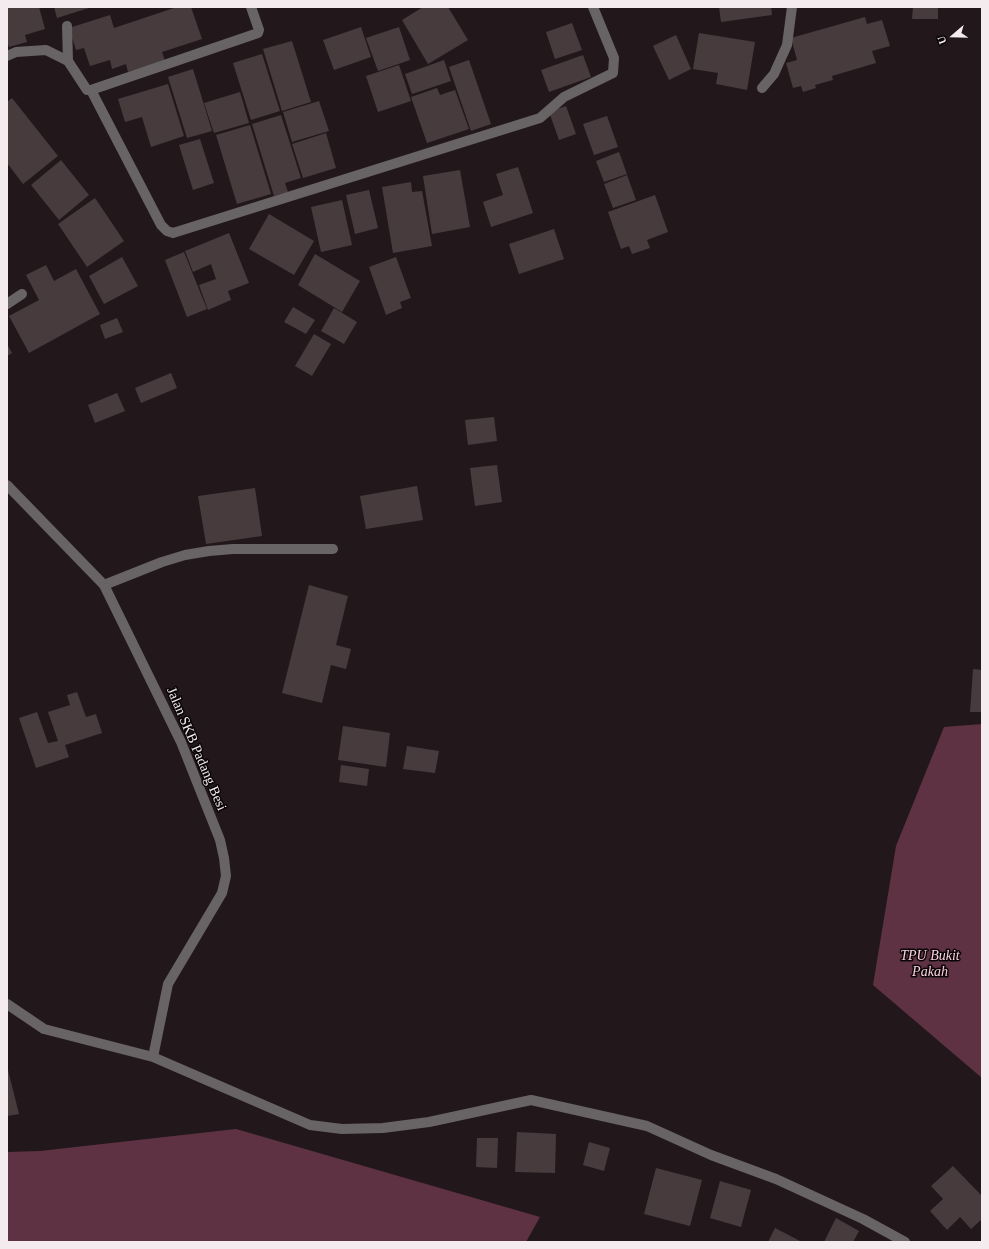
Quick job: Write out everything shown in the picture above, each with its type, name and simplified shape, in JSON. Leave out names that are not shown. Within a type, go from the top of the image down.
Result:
[{"type":"street","points":[[7,56],[16,52],[46,50],[68,61],[87,90],[91,90],[258,33],[259,30],[251,7]]},
{"type":"street","points":[[91,90],[161,225],[167,231],[173,233],[540,118],[564,97],[613,73],[614,58],[594,7]]},
{"type":"street","points":[[762,88],[774,74],[787,45],[792,7]]},
{"type":"street","points":[[67,26],[68,61]]},
{"type":"street","points":[[7,304],[22,294]]},
{"type":"street","name":"Jalan SKB Padang Besi","points":[[7,485],[104,585],[181,742],[220,840],[226,876],[222,893],[168,984],[153,1057]]},
{"type":"street","points":[[104,585],[162,562],[209,550],[333,549]]},
{"type":"street","points":[[7,1004],[44,1029],[153,1057],[310,1125],[342,1129],[383,1128],[429,1122],[530,1100],[647,1126],[711,1155],[776,1179],[863,1219],[904,1242]]},
{"type":"green space","name":"TPU Bukit Pakah","points":[[982,724],[982,1078],[873,985],[896,846],[944,727]]},
{"type":"green space","points":[[236,1129],[540,1217],[526,1242],[7,1242],[7,1152],[40,1151]]},
{"type":"building","points":[[7,7],[39,7],[45,29],[25,35],[27,42],[9,47],[7,41]]},
{"type":"building","points":[[54,7],[92,7],[57,18]]},
{"type":"building","points":[[177,7],[191,7],[202,39],[162,52],[165,61],[128,72],[126,64],[112,69],[110,60],[90,66],[84,48],[76,50],[69,28],[110,15],[114,28]]},
{"type":"building","points":[[423,7],[448,7],[468,40],[428,64],[402,20]]},
{"type":"building","points":[[719,7],[771,7],[772,15],[721,22]]},
{"type":"building","points":[[913,7],[938,7],[938,19],[912,19]]},
{"type":"building","points":[[865,17],[867,24],[882,20],[890,46],[872,51],[876,63],[832,76],[833,80],[815,85],[816,88],[803,92],[801,86],[793,88],[786,63],[797,60],[791,38]]},
{"type":"building","points":[[572,23],[582,50],[555,59],[546,32]]},
{"type":"building","points":[[361,27],[371,57],[334,70],[323,40]]},
{"type":"building","points":[[399,27],[410,60],[378,71],[366,38]]},
{"type":"building","points":[[699,33],[755,42],[747,90],[716,84],[718,73],[693,69]]},
{"type":"building","points":[[676,35],[691,69],[669,80],[653,46]]},
{"type":"building","points":[[292,41],[311,102],[282,111],[263,49]]},
{"type":"building","points":[[262,54],[280,111],[251,120],[233,63]]},
{"type":"building","points":[[583,55],[591,77],[549,92],[541,70]]},
{"type":"building","points":[[444,60],[451,81],[412,94],[405,74]]},
{"type":"building","points":[[469,60],[491,124],[471,131],[449,67]]},
{"type":"building","points":[[399,65],[411,101],[378,112],[366,76]]},
{"type":"building","points":[[193,69],[212,131],[187,138],[168,77]]},
{"type":"building","points":[[168,84],[184,136],[151,147],[142,117],[125,122],[118,99]]},
{"type":"building","points":[[437,88],[440,95],[455,90],[469,129],[427,143],[411,97]]},
{"type":"building","points":[[240,92],[249,123],[214,133],[204,103]]},
{"type":"building","points":[[12,98],[58,156],[23,184],[7,163],[7,102]]},
{"type":"building","points":[[319,101],[329,131],[292,142],[283,112]]},
{"type":"building","points":[[566,106],[576,134],[559,140],[549,112]]},
{"type":"building","points":[[281,115],[301,178],[285,183],[288,192],[274,196],[252,124]]},
{"type":"building","points":[[607,116],[618,147],[594,155],[583,124]]},
{"type":"building","points":[[250,125],[271,194],[237,204],[216,135]]},
{"type":"building","points":[[326,133],[336,168],[303,178],[292,144]]},
{"type":"building","points":[[200,139],[214,183],[193,190],[179,145]]},
{"type":"building","points":[[619,152],[627,174],[604,182],[596,161]]},
{"type":"building","points":[[61,160],[89,195],[59,220],[31,185]]},
{"type":"building","points":[[518,167],[533,213],[491,227],[483,202],[503,195],[496,174]]},
{"type":"building","points":[[460,170],[470,227],[432,234],[423,176]]},
{"type":"building","points":[[627,175],[636,200],[613,208],[604,184]]},
{"type":"building","points":[[411,182],[412,192],[422,191],[432,246],[393,253],[382,187]]},
{"type":"building","points":[[369,190],[378,228],[355,234],[346,195]]},
{"type":"building","points":[[655,195],[668,232],[647,240],[650,248],[632,254],[629,246],[621,249],[608,212]]},
{"type":"building","points":[[95,198],[124,241],[87,267],[58,224]]},
{"type":"building","points":[[342,200],[352,245],[321,252],[311,207]]},
{"type":"building","points":[[269,214],[314,241],[294,275],[249,249]]},
{"type":"building","points":[[554,229],[564,259],[519,274],[509,244]]},
{"type":"building","points":[[229,233],[249,283],[228,291],[231,300],[208,310],[199,285],[216,279],[211,264],[193,272],[185,251]]},
{"type":"building","points":[[184,252],[207,309],[187,317],[165,260]]},
{"type":"building","points":[[315,254],[360,281],[342,312],[298,285]]},
{"type":"building","points":[[122,257],[138,286],[104,304],[89,276]]},
{"type":"building","points":[[396,257],[411,298],[400,302],[402,308],[386,315],[369,267]]},
{"type":"building","points":[[46,265],[54,281],[76,269],[100,314],[29,353],[9,316],[39,300],[26,275]]},
{"type":"building","points":[[293,307],[315,320],[306,334],[284,322]]},
{"type":"building","points":[[334,308],[357,322],[344,344],[321,331]]},
{"type":"building","points":[[117,318],[123,332],[105,339],[100,325]]},
{"type":"building","points":[[314,334],[331,344],[312,376],[295,366]]},
{"type":"building","points":[[7,344],[12,353],[7,356]]},
{"type":"building","points":[[171,373],[177,388],[141,403],[135,388]]},
{"type":"building","points":[[117,393],[125,411],[95,423],[88,405]]},
{"type":"building","points":[[494,417],[497,441],[468,445],[465,420]]},
{"type":"building","points":[[497,465],[502,502],[475,506],[470,468]]},
{"type":"building","points":[[417,486],[423,520],[366,529],[360,496]]},
{"type":"building","points":[[255,488],[262,536],[206,544],[198,496]]},
{"type":"building","points":[[309,585],[348,596],[336,645],[351,649],[346,669],[331,665],[322,703],[282,693]]},
{"type":"building","points":[[973,669],[982,670],[982,712],[970,712]]},
{"type":"building","points":[[77,692],[86,717],[96,714],[102,733],[65,745],[69,757],[36,768],[19,718],[37,712],[48,743],[58,741],[48,712],[70,705],[67,695]]},
{"type":"building","points":[[343,726],[390,733],[386,767],[338,760]]},
{"type":"building","points":[[407,746],[439,751],[435,773],[403,769]]},
{"type":"building","points":[[341,765],[369,769],[367,786],[339,782]]},
{"type":"building","points":[[7,1066],[19,1114],[7,1116]]},
{"type":"building","points":[[517,1132],[556,1134],[555,1173],[515,1172]]},
{"type":"building","points":[[477,1138],[498,1138],[497,1168],[476,1167]]},
{"type":"building","points":[[589,1142],[610,1148],[604,1171],[583,1165]]},
{"type":"building","points":[[953,1166],[982,1196],[982,1219],[971,1229],[960,1217],[947,1230],[930,1211],[943,1199],[931,1186]]},
{"type":"building","points":[[656,1168],[702,1180],[690,1226],[644,1214]]},
{"type":"building","points":[[720,1181],[751,1190],[741,1227],[710,1218]]},
{"type":"building","points":[[836,1218],[859,1231],[853,1242],[824,1242]]},
{"type":"building","points":[[775,1228],[802,1242],[768,1242]]}]
